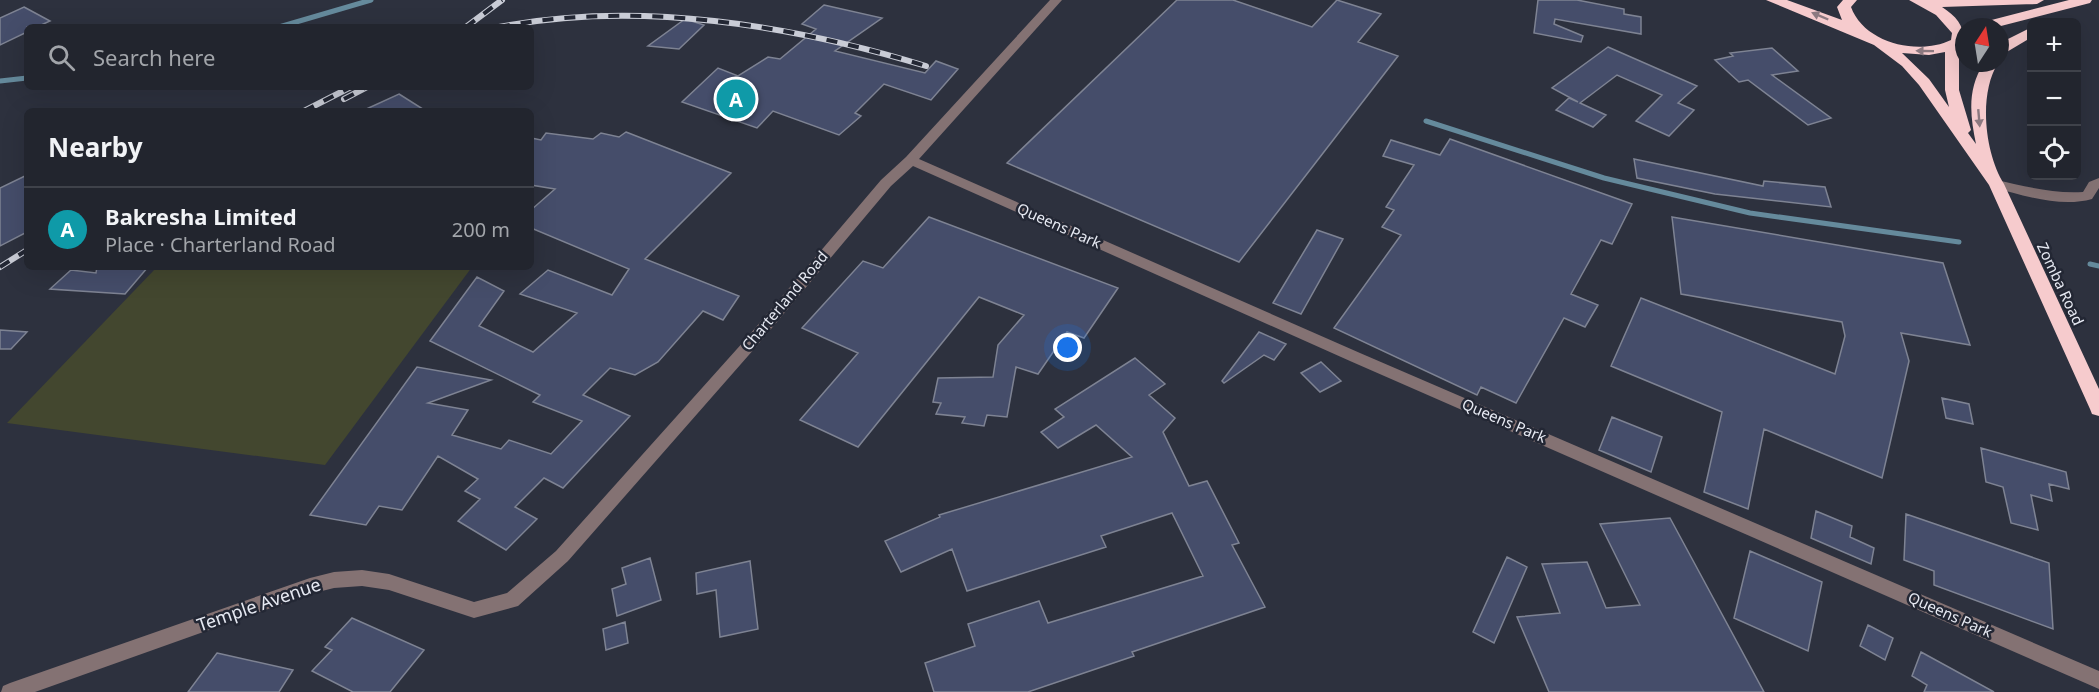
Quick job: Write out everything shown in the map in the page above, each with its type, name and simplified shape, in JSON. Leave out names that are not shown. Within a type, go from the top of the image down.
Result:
[{"type":"highway","points":[[1773,0],[1803,9],[1872,38],[1919,51],[1955,44]]},
{"type":"highway","points":[[1850,0],[1844,8],[1849,21],[1906,63],[1924,82],[1993,179]]},
{"type":"highway","points":[[1920,1],[2037,0]]},
{"type":"highway","points":[[2009,20],[2085,0]]},
{"type":"highway","points":[[1920,1],[1946,15],[1955,25]]},
{"type":"highway","points":[[2056,18],[2099,2]]},
{"type":"highway","points":[[2009,46],[2027,34]]},
{"type":"highway","points":[[1952,46],[1952,90],[1966,144]]},
{"type":"highway","points":[[1984,72],[1977,115],[1993,179]]},
{"type":"highway","name":"Zomba Road","points":[[1993,179],[2099,409]]},
{"type":"street","name":"Charterland Road","points":[[512,600],[562,556],[750,344],[886,183],[911,159],[1056,0]]},
{"type":"street","name":"Queens Park","points":[[911,159],[1355,357],[2099,680]]},
{"type":"street","points":[[1993,179],[2045,195],[2072,198],[2087,196],[2094,185],[2099,182]]},
{"type":"street","name":"Temple Avenue","points":[[10,692],[310,586],[334,580],[362,578],[389,582],[474,610],[512,600]]},
{"type":"green space","points":[[154,270],[470,270],[325,465],[7,423]]},
{"type":"building","points":[[1177,0],[1233,0],[1312,27],[1337,0],[1381,14],[1358,42],[1398,56],[1239,262],[1007,163]]},
{"type":"building","points":[[1538,0],[1577,0],[1624,9],[1624,14],[1641,17],[1641,34],[1555,19],[1554,24],[1583,36],[1581,42],[1534,33]]},
{"type":"building","points":[[824,5],[882,18],[835,51],[925,73],[936,61],[958,69],[931,100],[884,84],[855,113],[861,116],[839,135],[773,111],[757,128],[682,102],[718,68],[738,76],[768,57],[780,59],[816,29],[802,24]]},
{"type":"building","points":[[24,7],[50,21],[44,24],[24,24],[24,33],[0,45],[0,18]]},
{"type":"building","points":[[685,19],[704,25],[679,49],[648,46]]},
{"type":"building","points":[[1608,47],[1697,86],[1678,103],[1694,110],[1669,136],[1636,121],[1662,95],[1617,75],[1580,103],[1606,115],[1593,127],[1556,110],[1569,98],[1578,102],[1552,88]]},
{"type":"building","points":[[1772,48],[1798,71],[1772,75],[1831,118],[1808,125],[1748,80],[1739,82],[1715,60],[1733,56],[1730,53]]},
{"type":"building","points":[[399,94],[421,108],[369,108]]},
{"type":"building","points":[[626,132],[731,173],[645,259],[739,296],[723,320],[703,311],[658,362],[635,375],[610,368],[583,395],[630,416],[563,488],[544,478],[515,507],[537,519],[506,550],[458,521],[480,499],[465,491],[478,479],[438,456],[402,510],[379,506],[366,525],[310,515],[417,367],[491,380],[428,403],[468,410],[452,435],[501,449],[509,440],[551,454],[582,421],[533,402],[540,395],[430,341],[477,277],[504,291],[479,326],[533,352],[577,313],[520,294],[548,270],[612,295],[629,269],[534,229],[534,207],[555,189],[534,186],[534,139],[541,140],[546,133],[593,139],[601,133],[619,137]]},
{"type":"building","points":[[1450,139],[1632,204],[1612,244],[1601,240],[1571,294],[1598,305],[1585,327],[1564,318],[1516,403],[1481,387],[1477,395],[1334,328],[1401,235],[1382,227],[1394,210],[1386,207],[1414,165],[1383,156],[1391,140],[1440,155]]},
{"type":"building","points":[[1634,159],[1763,186],[1764,181],[1825,187],[1831,207],[1715,194],[1637,178]]},
{"type":"building","points":[[24,176],[24,234],[0,246],[0,188]]},
{"type":"building","points":[[929,217],[1118,288],[1084,338],[1067,332],[1038,374],[1016,367],[1007,417],[987,415],[984,426],[962,423],[965,417],[936,414],[941,403],[933,402],[938,378],[993,377],[998,345],[1024,315],[979,297],[858,447],[800,420],[858,353],[802,328],[863,261],[883,268]]},
{"type":"building","points":[[1672,217],[1943,263],[1970,345],[1901,333],[1909,361],[1882,478],[1764,429],[1748,509],[1704,492],[1722,412],[1611,366],[1641,298],[1835,374],[1845,336],[1842,322],[1681,294]]},
{"type":"building","points":[[1317,230],[1343,239],[1301,314],[1273,303]]},
{"type":"building","points":[[71,270],[96,273],[96,270],[145,270],[125,294],[50,289]]},
{"type":"building","points":[[0,330],[27,332],[11,349],[0,349]]},
{"type":"building","points":[[1259,332],[1286,344],[1274,360],[1264,355],[1224,383],[1222,381]]},
{"type":"building","points":[[1135,358],[1165,384],[1149,395],[1175,418],[1163,432],[1189,486],[1207,481],[1239,543],[1232,545],[1265,607],[1132,652],[1134,656],[1028,692],[934,692],[925,663],[975,646],[968,624],[1039,601],[1048,623],[1203,576],[1172,513],[1101,536],[1106,547],[967,591],[952,549],[901,572],[885,541],[940,517],[939,515],[1132,457],[1096,425],[1058,448],[1041,432],[1064,417],[1055,409]]},
{"type":"building","points":[[1321,362],[1341,381],[1320,392],[1301,373]]},
{"type":"building","points":[[1942,398],[1969,404],[1973,424],[1946,418]]},
{"type":"building","points":[[1612,417],[1662,437],[1651,472],[1599,450]]},
{"type":"building","points":[[1981,448],[2066,472],[2069,489],[2049,484],[2052,501],[2031,495],[2038,530],[2011,523],[2003,487],[1986,482]]},
{"type":"building","points":[[1816,511],[1852,526],[1850,537],[1874,548],[1871,564],[1811,538]]},
{"type":"building","points":[[1906,514],[2049,563],[2053,629],[1934,585],[1934,571],[1904,560]]},
{"type":"building","points":[[1670,518],[1764,692],[1549,692],[1517,617],[1560,613],[1542,564],[1587,562],[1606,608],[1640,605],[1600,524]]},
{"type":"building","points":[[1750,551],[1822,582],[1808,651],[1734,618]]},
{"type":"building","points":[[1507,557],[1527,567],[1494,643],[1473,632]]},
{"type":"building","points":[[650,558],[661,600],[617,616],[612,589],[626,584],[622,568]]},
{"type":"building","points":[[750,561],[758,629],[720,637],[716,590],[697,594],[696,573]]},
{"type":"building","points":[[352,618],[424,650],[390,692],[353,692],[312,671],[332,650],[325,647]]},
{"type":"building","points":[[625,622],[628,643],[606,650],[603,629]]},
{"type":"building","points":[[1868,625],[1893,638],[1885,660],[1860,646]]},
{"type":"building","points":[[1921,652],[1994,692],[1924,692],[1927,685],[1912,676]]},
{"type":"building","points":[[217,653],[293,670],[279,692],[188,692]]},
{"type":"waterway","points":[[289,24],[371,0]]},
{"type":"waterway","points":[[0,81],[24,78]]},
{"type":"waterway","points":[[1426,121],[1604,178],[1750,213],[1959,242]]},
{"type":"waterway","points":[[2090,264],[2099,266]]},
{"type":"railway","points":[[470,24],[502,0]]},
{"type":"railway","points":[[519,24],[552,19],[606,16],[714,21],[822,39],[926,66]]},
{"type":"railway","points":[[310,108],[345,90]]},
{"type":"railway","points":[[344,99],[361,90]]},
{"type":"railway","points":[[0,267],[24,252]]},
{"type":"place","name":"Bakresha Limited","points":[[736,99]]}]
